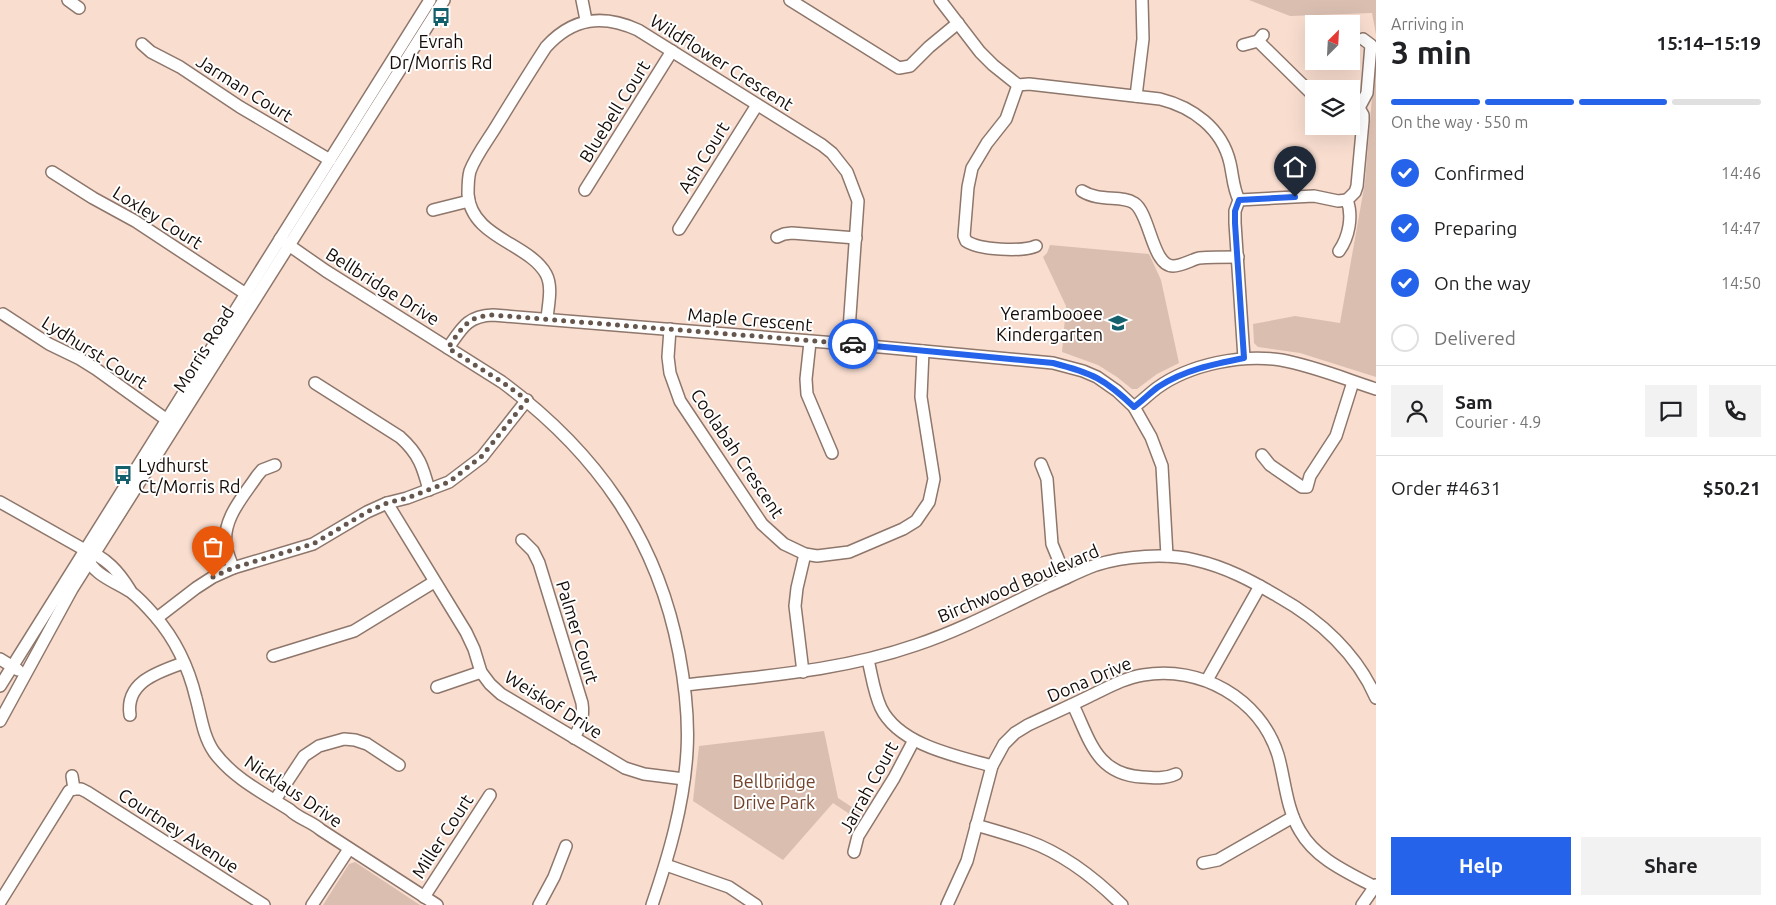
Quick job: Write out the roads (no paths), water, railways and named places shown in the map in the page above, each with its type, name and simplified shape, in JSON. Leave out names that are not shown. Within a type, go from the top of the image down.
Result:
[{"type":"street","points":[[68,0],[79,8]]},
{"type":"street","name":"Morris Road","points":[[284,242],[330,160],[430,0]]},
{"type":"street","name":"Morris Road","points":[[2,679],[90,556],[284,242],[444,0]]},
{"type":"street","points":[[547,319],[550,288],[546,274],[534,261],[485,227],[477,217],[469,201],[468,187],[470,172],[479,153],[546,47],[559,34],[586,20],[582,0]]},
{"type":"street","points":[[790,0],[899,68],[904,69],[910,66],[929,46],[958,23]]},
{"type":"street","points":[[940,0],[980,52],[1018,85],[1029,84],[1136,96],[1176,103],[1204,120],[1223,143],[1230,162],[1234,190],[1239,200],[1235,211],[1244,358]]},
{"type":"street","points":[[1136,96],[1143,39],[1142,0]]},
{"type":"street","name":"Wildflower Crescent","points":[[586,20],[600,19],[625,24],[638,30],[822,146],[841,162],[847,172],[858,201],[848,344]]},
{"type":"street","points":[[1243,45],[1260,38],[1305,86]]},
{"type":"street","points":[[1360,100],[1367,93],[1371,45],[1363,39]]},
{"type":"street","name":"Jarman Court","points":[[142,44],[151,52],[180,68],[240,107],[330,160]]},
{"type":"street","name":"Bluebell Court","points":[[585,190],[672,51]]},
{"type":"street","points":[[1018,85],[1006,119],[987,143],[972,168],[968,187],[964,236],[966,241],[976,246],[1022,250],[1036,246]]},
{"type":"street","name":"Ash Court","points":[[679,229],[757,105]]},
{"type":"street","points":[[1239,200],[1314,196],[1338,201],[1347,200],[1355,192],[1357,186],[1363,122],[1363,115],[1360,111]]},
{"type":"street","name":"Loxley Court","points":[[52,172],[93,198],[135,221],[246,294]]},
{"type":"street","points":[[1082,191],[1095,197],[1135,203],[1140,210],[1160,256],[1166,264],[1175,266],[1200,258],[1238,257]]},
{"type":"street","points":[[1339,251],[1346,237],[1350,218],[1350,207],[1347,200]]},
{"type":"street","points":[[433,210],[469,201]]},
{"type":"street","points":[[777,238],[784,234],[792,233],[856,238]]},
{"type":"street","name":"Bellbridge Drive","points":[[284,242],[326,272],[502,382],[527,400],[582,453],[604,480],[626,513],[644,546],[661,585],[673,622],[685,685],[687,750],[678,820],[666,865],[652,905]]},
{"type":"street","name":"Morris Road","points":[[0,721],[167,420],[246,294],[260,281]]},
{"type":"street","name":"Lydhurst Court","points":[[4,313],[49,344],[96,369],[167,420]]},
{"type":"street","name":"Maple Crescent","points":[[448,348],[465,324],[482,316],[547,319],[848,344],[1053,363],[1083,370],[1117,391],[1134,407],[1151,437],[1162,466],[1167,556]]},
{"type":"street","name":"Coolabah Crescent","points":[[670,330],[668,358],[670,374],[680,401],[762,524],[784,544],[805,554],[828,556],[849,552],[903,529],[916,521],[929,502],[934,479],[921,397],[923,351]]},
{"type":"street","points":[[810,342],[806,379],[807,394],[832,453]]},
{"type":"street","points":[[1134,407],[1158,387],[1179,376],[1205,366],[1244,358],[1282,360],[1376,389]]},
{"type":"street","points":[[1262,455],[1270,465],[1302,488],[1307,487],[1310,476],[1336,436],[1353,382]]},
{"type":"street","points":[[315,383],[411,447],[422,464],[430,490]]},
{"type":"street","points":[[157,618],[213,577],[233,568],[313,544],[367,512],[387,503],[449,482],[482,456],[527,400]]},
{"type":"street","points":[[1041,464],[1047,479],[1052,544],[1066,578]]},
{"type":"street","points":[[233,568],[226,546],[228,522],[257,476],[262,470],[275,465]]},
{"type":"street","name":"Nicklaus Drive","points":[[0,502],[90,556],[108,579],[130,592],[157,618],[170,637],[191,680],[206,737],[214,752],[244,781],[275,800],[296,816],[312,822],[320,830],[437,905]]},
{"type":"street","name":"Weiskof Drive","points":[[387,503],[466,632],[474,649],[481,672],[490,684],[501,694],[625,768],[644,774],[684,779]]},
{"type":"street","name":"Palmer Court","points":[[522,540],[533,551],[539,562],[582,703],[584,714],[582,724],[574,738]]},
{"type":"street","points":[[802,672],[795,606],[796,588],[805,554]]},
{"type":"street","name":"Birchwood Boulevard","points":[[685,685],[802,672],[868,660],[916,645],[962,627],[1097,565],[1123,560],[1167,556],[1194,559],[1218,566],[1260,586],[1305,612],[1347,652],[1362,672],[1376,698]]},
{"type":"street","points":[[274,656],[354,631],[434,582]]},
{"type":"street","points":[[1207,680],[1260,586]]},
{"type":"street","points":[[0,658],[26,675]]},
{"type":"street","points":[[868,660],[881,708],[893,726],[914,740],[947,753],[992,766]]},
{"type":"street","points":[[130,715],[129,705],[132,695],[141,683],[158,672],[183,662]]},
{"type":"street","points":[[438,687],[481,672]]},
{"type":"street","name":"Dona Drive","points":[[947,905],[967,861],[992,766],[1004,744],[1015,733],[1028,725],[1124,680],[1143,675],[1181,674],[1207,680],[1232,693],[1245,703],[1269,734],[1277,754],[1293,817],[1300,831],[1322,857],[1375,886]]},
{"type":"street","points":[[2,679],[20,685]]},
{"type":"street","points":[[1073,705],[1097,754],[1111,769],[1129,776],[1161,778],[1176,774]]},
{"type":"street","points":[[275,800],[301,760],[319,746],[344,739],[355,740],[367,744],[399,765]]},
{"type":"street","name":"Jarrah Court","points":[[854,852],[858,836],[894,778],[914,740]]},
{"type":"street","points":[[0,902],[69,791],[74,789],[72,776]]},
{"type":"street","name":"Courtney Avenue","points":[[74,789],[87,792],[261,904]]},
{"type":"street","name":"Miller Court","points":[[424,897],[490,795]]},
{"type":"street","points":[[1203,863],[1218,860],[1293,817]]},
{"type":"street","points":[[976,825],[1028,841],[1052,851],[1086,872],[1122,905]]},
{"type":"street","points":[[539,905],[554,878],[566,846]]},
{"type":"street","points":[[312,905],[349,849]]},
{"type":"street","points":[[666,865],[729,887],[756,905]]},
{"type":"street","points":[[1362,905],[1375,886]]},
{"type":"place","name":"Evrah Dr/Morris Rd","points":[[441,17]]},
{"type":"place","name":"Yerambooee Kindergarten","points":[[1118,323]]},
{"type":"place","name":"Lydhurst Ct/Morris Rd","points":[[123,475]]},
{"type":"park label","name":"Bellbridge Drive Park","points":[[774,791]]}]
